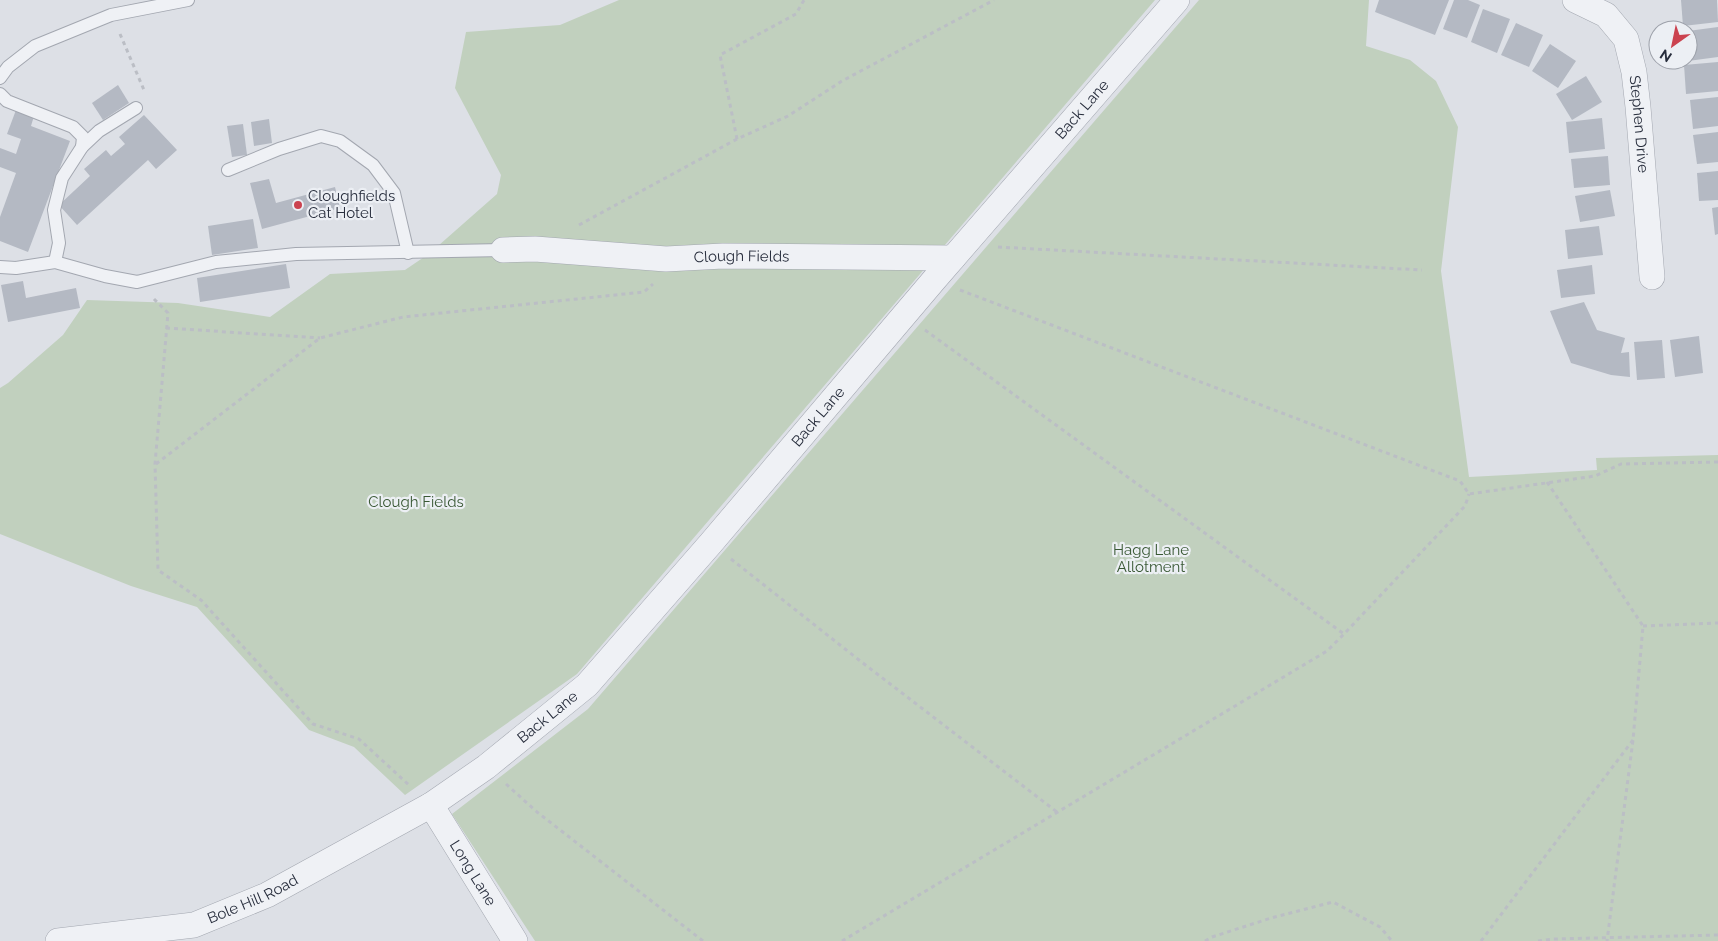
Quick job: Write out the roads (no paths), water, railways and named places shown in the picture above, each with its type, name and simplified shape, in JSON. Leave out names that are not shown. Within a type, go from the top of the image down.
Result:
[{"type":"street","name":"Back Lane","points":[[431,805],[486,767],[587,685],[1177,0]]},
{"type":"street","name":"Stephen Drive","points":[[1575,0],[1606,15],[1626,39],[1634,72],[1638,107],[1652,277]]},
{"type":"street","name":"Clough Fields","points":[[503,250],[535,249],[666,259],[723,256],[958,252]]},
{"type":"street","name":"Bole Hill Road","points":[[58,941],[194,925],[267,895],[431,805]]},
{"type":"street","name":"Long Lane","points":[[431,805],[515,941]]},
{"type":"lane","points":[[0,78],[8,67],[35,46],[111,15],[188,0]]},
{"type":"lane","points":[[0,94],[7,101],[73,127],[83,137],[82,147]]},
{"type":"lane","points":[[0,267],[16,268],[55,262],[59,243],[54,210],[62,178],[82,147],[99,131],[136,108]]},
{"type":"lane","points":[[228,170],[279,149],[321,136],[340,140],[373,165],[394,193],[408,253]]},
{"type":"lane","name":"Clough Fields","points":[[55,262],[105,276],[137,282],[216,262],[296,254],[503,250]]},
{"type":"place","name":"Cloughfields Cat Hotel","points":[[298,205]]},
{"type":"park label","name":"Hagg Lane Allotment","points":[[1151,558]]}]
